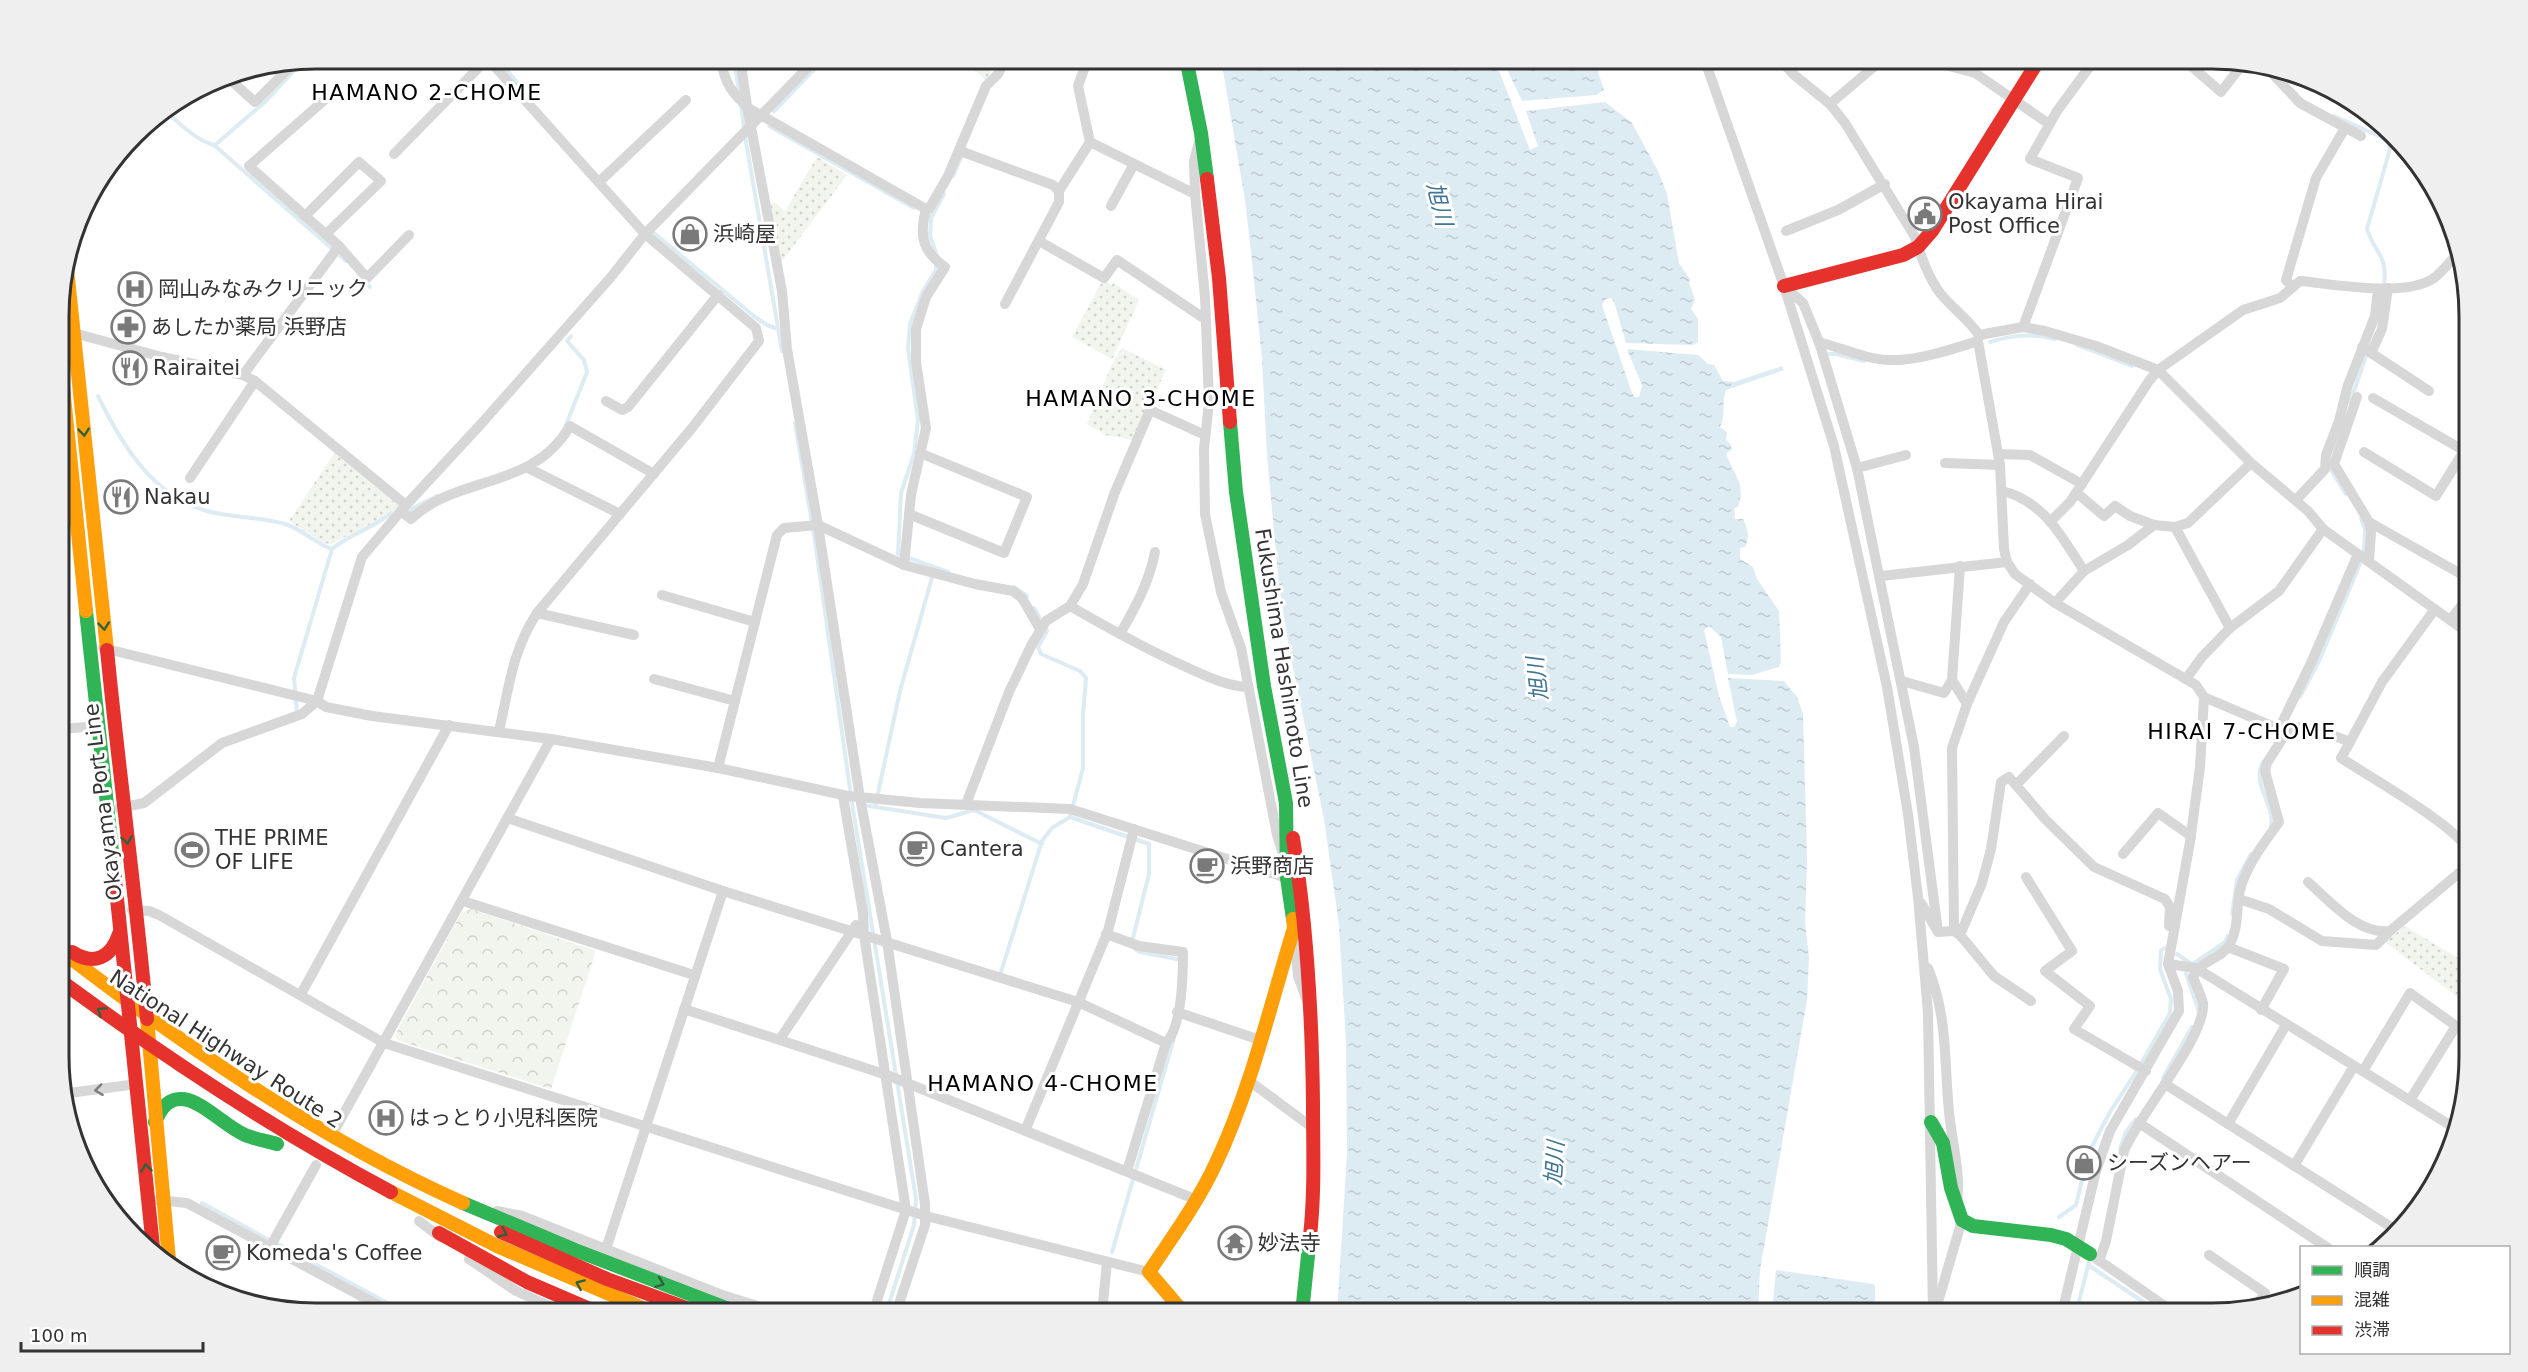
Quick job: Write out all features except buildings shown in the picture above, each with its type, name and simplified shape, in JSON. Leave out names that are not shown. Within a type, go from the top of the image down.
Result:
[{"type":"main road","name":"Fukushima Hashimoto Line","points":[[1149,1272],[1197,1200],[1217,1162],[1248,1080],[1294,928],[1287,878],[1286,803],[1264,686],[1236,492],[1219,278],[1201,133],[1188,69]]},
{"type":"main road","points":[[1784,286],[1903,255],[1918,247],[1932,231],[2033,69]]},
{"type":"main road","name":"Okayama Port Line","points":[[70,298],[145,1013],[154,1122],[156,1200],[152,1241]]},
{"type":"main road","name":"Okayama Port Line","points":[[69,493],[91,649],[136,1084],[167,1253]]},
{"type":"main road","points":[[1286,803],[1300,881],[1312,1012],[1314,1200],[1303,1303]]},
{"type":"main road","points":[[69,950],[83,960],[93,962],[108,955],[117,943],[119,934]]},
{"type":"main road","points":[[69,957],[145,1013],[236,1075],[333,1135],[414,1180],[634,1273],[711,1303]]},
{"type":"main road","name":"National Highway Route 2","points":[[69,968],[185,1052],[344,1151],[507,1235],[607,1279],[673,1303]]},
{"type":"main road","name":"National Highway Route 2","points":[[69,987],[214,1090],[339,1165],[425,1212],[500,1249],[630,1303]]},
{"type":"main road","points":[[69,1003],[277,1144],[356,1185],[527,1282],[576,1303]]},
{"type":"main road","points":[[130,1021],[147,1036],[322,1155],[356,1185]]},
{"type":"main road","points":[[154,1122],[165,1104],[183,1097],[245,1135],[277,1144]]},
{"type":"main road","points":[[1931,1122],[1939,1130],[1944,1142],[1950,1186],[1959,1214],[1973,1226],[2051,1235],[2066,1239],[2091,1255]]},
{"type":"main road","points":[[1149,1272],[1175,1303]]},
{"type":"street","points":[[394,154],[479,69]]},
{"type":"street","points":[[498,69],[645,234],[756,328],[759,341],[654,474],[537,613],[523,635],[516,654],[499,731]]},
{"type":"street","points":[[723,69],[725,80],[733,92],[762,116],[926,212]]},
{"type":"street","points":[[741,69],[745,104],[782,291],[787,349],[855,799],[883,940],[905,1082],[916,1213],[898,1303]]},
{"type":"street","points":[[107,810],[144,803],[222,744],[302,714],[317,701],[362,557],[611,278],[645,234],[807,69]]},
{"type":"street","points":[[905,559],[909,514],[926,428],[916,362],[916,329],[926,297],[945,267],[936,261],[926,249],[923,238],[926,212],[962,151],[992,80],[999,69]]},
{"type":"street","points":[[1005,304],[1059,202],[1059,191],[1090,142],[1078,86],[1084,69]]},
{"type":"street","points":[[1708,69],[1784,286],[1834,446],[1887,687],[1908,814],[1923,956],[1931,1122],[1930,1258],[1933,1303]]},
{"type":"street","points":[[1789,69],[1830,104],[1885,184],[1915,237],[1938,291],[1971,324],[1978,338],[1999,460],[2004,549],[2007,562],[2015,574],[2055,603],[2196,685],[2204,697],[2279,729],[2291,725],[2326,732],[2350,742]]},
{"type":"street","points":[[1830,104],[1867,69]]},
{"type":"street","points":[[1960,69],[1975,73],[2049,124]]},
{"type":"street","points":[[2023,327],[2078,178],[2030,159],[2049,124],[2088,69]]},
{"type":"street","points":[[2195,69],[2221,92],[2238,71]]},
{"type":"street","points":[[234,83],[255,102],[286,71]]},
{"type":"street","points":[[2276,77],[2300,103],[2361,136]]},
{"type":"street","points":[[329,96],[249,166],[326,234],[336,249],[367,278],[410,235]]},
{"type":"street","points":[[599,182],[686,100]]},
{"type":"street","points":[[2293,287],[2286,280],[2316,178],[2345,128]]},
{"type":"street","points":[[1201,133],[1194,161],[1209,402],[1203,482],[1205,514],[1221,592],[1241,648],[1277,836],[1286,862]]},
{"type":"street","points":[[1090,142],[1195,194]]},
{"type":"street","points":[[962,151],[1053,185],[1059,191]]},
{"type":"street","points":[[305,216],[359,162],[381,181],[326,234]]},
{"type":"street","points":[[1111,206],[1134,164]]},
{"type":"street","points":[[1786,231],[1838,210],[1885,184]]},
{"type":"street","points":[[1039,241],[1104,278],[1117,260],[1205,319]]},
{"type":"street","points":[[243,375],[336,249]]},
{"type":"street","points":[[2050,522],[2061,513],[2080,488],[2158,370],[2243,310],[2280,298],[2300,281],[2383,288],[2411,286],[2434,278],[2452,259]]},
{"type":"street","points":[[1784,286],[1803,303],[1819,342],[1857,468],[1914,747],[1938,933]]},
{"type":"street","points":[[2369,561],[2371,533],[2369,522],[2334,464],[2383,288]]},
{"type":"street","points":[[606,401],[622,410],[628,407],[718,295]]},
{"type":"street","points":[[1819,342],[1891,360],[1944,351],[1978,338],[2023,327],[2096,346],[2158,370],[2251,463],[2296,500],[2323,529],[2459,626]]},
{"type":"street","points":[[69,332],[243,375],[255,381],[411,519],[426,504],[528,468],[551,451],[570,426],[654,474]]},
{"type":"street","points":[[2367,350],[2429,391]]},
{"type":"street","points":[[190,478],[255,381]]},
{"type":"street","points":[[2296,500],[2325,469],[2326,455],[2357,397]]},
{"type":"street","points":[[2373,398],[2459,448]]},
{"type":"street","points":[[966,804],[1009,692],[1042,627],[1070,606],[1083,584],[1115,492],[1150,410],[1205,435]]},
{"type":"street","points":[[2364,452],[2436,496],[2459,462]]},
{"type":"street","points":[[909,514],[1004,553],[1027,496],[920,453]]},
{"type":"street","points":[[1857,468],[1906,454]]},
{"type":"street","points":[[1945,463],[1999,460],[2030,455],[2080,488],[2104,516],[2115,506],[2154,525],[2175,527],[2188,523],[2251,463]]},
{"type":"street","points":[[528,468],[620,514]]},
{"type":"street","points":[[2002,491],[2019,495],[2031,502],[2050,522],[2084,571]]},
{"type":"street","points":[[2369,522],[2459,573]]},
{"type":"street","points":[[718,768],[777,535],[784,528],[813,525],[934,572],[991,588],[1013,591],[1022,598],[1042,627]]},
{"type":"street","points":[[2055,603],[2084,571],[2128,545],[2154,525]]},
{"type":"street","points":[[2175,527],[2230,628]]},
{"type":"street","points":[[2186,679],[2202,657],[2230,628],[2279,591],[2323,529]]},
{"type":"street","points":[[1857,544],[1863,544],[1880,574]]},
{"type":"street","points":[[1120,634],[1140,599],[1151,573],[1155,552]]},
{"type":"street","points":[[2279,729],[2311,663],[2358,554]]},
{"type":"street","points":[[1880,574],[2007,562]]},
{"type":"street","points":[[1902,681],[1944,693],[1952,680],[1960,566]]},
{"type":"street","points":[[2030,584],[2004,622],[1967,704],[1952,748],[1957,933],[1994,976],[2031,1001]]},
{"type":"street","points":[[662,595],[755,622]]},
{"type":"street","points":[[1070,606],[1120,634],[1201,674],[1234,686],[1248,687]]},
{"type":"street","points":[[2435,609],[2382,682],[2341,758],[2459,838]]},
{"type":"street","points":[[2450,620],[2459,609]]},
{"type":"street","points":[[537,613],[634,634]]},
{"type":"street","points":[[91,649],[106,648],[317,701],[326,707],[372,716],[551,739],[718,768],[855,799],[1072,810],[1132,834],[1287,878]]},
{"type":"street","points":[[654,679],[735,701]]},
{"type":"street","points":[[1952,680],[1967,704]]},
{"type":"street","points":[[2091,1255],[2096,1171],[2106,1140],[2180,1011],[2178,991],[2168,964],[2200,767],[2204,697]]},
{"type":"street","points":[[301,994],[450,725]]},
{"type":"street","points":[[2067,1303],[2091,1255],[2106,1241],[2124,1150],[2197,1030],[2203,1003],[2193,977],[2196,968],[2228,947],[2235,931],[2239,899],[2247,868],[2279,822],[2265,771],[2267,763],[2291,725]]},
{"type":"street","points":[[69,728],[98,726]]},
{"type":"street","points":[[2016,785],[2064,736]]},
{"type":"street","points":[[333,1135],[551,739]]},
{"type":"street","points":[[1957,933],[1985,872],[1991,849],[2001,782],[2009,777],[2078,854],[2094,867],[2165,899],[2170,907],[2169,935],[2173,938]]},
{"type":"street","points":[[855,799],[866,936],[889,1076],[916,1213]]},
{"type":"street","points":[[2123,854],[2158,813],[2190,836]]},
{"type":"street","points":[[507,819],[723,891],[1078,1002],[1166,1043]]},
{"type":"street","points":[[1025,1131],[1106,934],[1132,834]]},
{"type":"street","points":[[2239,899],[2269,909],[2322,941],[2376,945],[2459,873]]},
{"type":"street","points":[[2026,877],[2072,951],[2045,971],[2090,1006],[2074,1029],[2146,1071]]},
{"type":"street","points":[[2308,882],[2354,921],[2377,933],[2390,931]]},
{"type":"street","points":[[606,1249],[723,891]]},
{"type":"street","points":[[1918,897],[1938,933]]},
{"type":"street","points":[[463,901],[694,975]]},
{"type":"street","points":[[117,912],[136,910],[159,915],[384,1042],[916,1213],[1149,1272]]},
{"type":"street","points":[[780,1040],[863,914]]},
{"type":"street","points":[[1294,928],[1298,976],[1312,1012]]},
{"type":"street","points":[[1938,933],[1957,933]]},
{"type":"street","points":[[1106,934],[1132,943],[1183,952],[1180,1013],[1172,1037],[1166,1043],[1132,1173]]},
{"type":"street","points":[[2228,947],[2284,969],[2261,1010]]},
{"type":"street","points":[[1923,956],[1937,989],[1945,1032],[1949,1112],[1959,1182],[1959,1214],[1937,1303]]},
{"type":"street","points":[[2168,964],[2196,968],[2286,1026],[2450,1124]]},
{"type":"street","points":[[2294,1166],[2410,993],[2456,1026],[2410,1100]]},
{"type":"street","points":[[684,1009],[889,1076],[1197,1200]]},
{"type":"street","points":[[1180,1013],[1260,1040]]},
{"type":"street","points":[[2228,1124],[2286,1026]]},
{"type":"street","points":[[1248,1080],[1313,1128]]},
{"type":"street","points":[[72,1093],[136,1084]]},
{"type":"street","points":[[2165,1084],[2390,1227]]},
{"type":"street","points":[[2139,1123],[2325,1246]]},
{"type":"street","points":[[270,1247],[316,1165]]},
{"type":"street","points":[[156,1200],[187,1203],[373,1303]]},
{"type":"street","points":[[468,1204],[522,1216],[722,1295],[748,1303]]},
{"type":"street","points":[[876,1303],[905,1221],[916,1213]]},
{"type":"street","points":[[419,1221],[492,1276],[516,1291],[543,1303]]},
{"type":"street","points":[[2091,1255],[2161,1303]]},
{"type":"street","points":[[2209,1255],[2265,1293],[2262,1298]]},
{"type":"street","points":[[1103,1303],[1107,1262]]},
{"type":"green space","points":[[973,69],[992,69],[986,80]]},
{"type":"green space","points":[[817,157],[847,175],[780,264],[770,205],[774,202],[785,211]]},
{"type":"green space","points":[[1103,280],[1112,285],[1114,283],[1139,300],[1112,359],[1072,337]]},
{"type":"green space","points":[[1122,348],[1166,370],[1133,440],[1106,435],[1087,424],[1113,362]]},
{"type":"green space","points":[[335,452],[399,506],[396,511],[387,513],[375,522],[332,544],[323,543],[289,521]]},
{"type":"green space","points":[[471,909],[596,951],[551,1089],[397,1040],[396,1033],[462,912]]},
{"type":"green space","points":[[2405,926],[2459,959],[2459,998],[2385,942]]},
{"type":"water","name":"旭川","points":[[1223,69],[1498,69],[1530,150],[1538,146],[1526,111],[1605,102],[1632,123],[1658,171],[1667,194],[1679,263],[1690,279],[1695,300],[1691,309],[1698,319],[1698,342],[1693,345],[1626,343],[1614,302],[1611,298],[1606,299],[1602,305],[1632,393],[1635,397],[1639,397],[1642,385],[1627,349],[1698,355],[1708,364],[1714,365],[1723,381],[1734,382],[1782,366],[1784,370],[1726,390],[1720,427],[1727,432],[1726,440],[1732,450],[1726,453],[1738,478],[1741,491],[1738,507],[1734,508],[1735,519],[1743,519],[1748,533],[1745,547],[1740,548],[1740,559],[1753,567],[1757,579],[1779,611],[1781,663],[1778,667],[1752,675],[1728,674],[1721,637],[1709,626],[1704,630],[1719,696],[1730,727],[1734,727],[1737,722],[1728,678],[1784,681],[1797,697],[1803,714],[1807,858],[1805,922],[1809,958],[1807,1000],[1760,1270],[1758,1303],[1338,1303],[1347,1154],[1346,1043],[1339,925],[1324,819],[1289,648],[1279,585],[1267,455],[1262,359],[1245,200]]},
{"type":"water","points":[[1507,69],[1598,69],[1604,90],[1596,95],[1522,101]]},
{"type":"water","points":[[1776,1270],[1875,1286],[1875,1303],[1773,1303]]},
{"type":"waterway","points":[[506,69],[525,92]]},
{"type":"waterway","points":[[736,69],[739,93]]},
{"type":"waterway","points":[[774,111],[814,69]]},
{"type":"waterway","points":[[215,145],[266,101],[294,70]]},
{"type":"waterway","points":[[741,104],[744,129]]},
{"type":"waterway","points":[[171,116],[194,135],[214,145],[346,261]]},
{"type":"waterway","points":[[2334,116],[2388,142]]},
{"type":"waterway","points":[[769,126],[914,208]]},
{"type":"waterway","points":[[745,136],[782,351]]},
{"type":"waterway","points":[[2384,286],[2385,275],[2382,260],[2367,229],[2390,149],[2388,142]]},
{"type":"waterway","points":[[953,176],[963,153]]},
{"type":"waterway","points":[[931,218],[944,194]]},
{"type":"waterway","points":[[926,215],[931,218],[930,236],[937,256]]},
{"type":"waterway","points":[[654,233],[755,317],[778,329]]},
{"type":"waterway","points":[[936,264],[936,270],[923,291],[910,324],[908,349],[918,420],[914,454],[901,493],[898,554],[948,572]]},
{"type":"waterway","points":[[363,280],[370,287]]},
{"type":"waterway","points":[[566,425],[587,372],[584,360],[567,341],[571,336]]},
{"type":"waterway","points":[[1990,342],[2023,336],[2055,339]]},
{"type":"waterway","points":[[2077,345],[2132,366]]},
{"type":"waterway","points":[[2350,403],[2367,353]]},
{"type":"waterway","points":[[1827,354],[1864,361]]},
{"type":"waterway","points":[[98,396],[117,432],[140,466],[170,493],[187,504],[207,511],[270,520],[288,525],[332,549]]},
{"type":"waterway","points":[[795,423],[814,534],[852,803],[916,1199],[914,1225],[889,1303]]},
{"type":"waterway","points":[[2329,464],[2346,494]]},
{"type":"waterway","points":[[408,514],[413,508],[437,496]]},
{"type":"waterway","points":[[297,712],[294,678],[332,549],[391,513],[394,515]]},
{"type":"waterway","points":[[2361,518],[2365,529],[2364,551]]},
{"type":"waterway","points":[[2300,697],[2319,661],[2360,564]]},
{"type":"waterway","points":[[875,807],[900,691],[933,574]]},
{"type":"waterway","points":[[1014,587],[1027,596]]},
{"type":"waterway","points":[[1034,608],[1047,631],[1038,647],[1041,654],[1080,671],[1086,678],[1083,768],[1070,817]]},
{"type":"waterway","points":[[2263,762],[2260,778],[2270,810],[2271,826]]},
{"type":"waterway","points":[[863,805],[946,818],[974,810],[1042,844]]},
{"type":"waterway","points":[[1001,972],[1042,841],[1052,828],[1070,817],[1149,844],[1149,874],[1132,942]]},
{"type":"waterway","points":[[2232,914],[2237,880],[2251,854]]},
{"type":"waterway","points":[[2193,964],[2225,942],[2228,936]]},
{"type":"waterway","points":[[2142,1062],[2170,1013],[2171,999],[2160,969],[2161,950],[2165,948]]},
{"type":"waterway","points":[[1135,949],[1182,960]]},
{"type":"waterway","points":[[2177,954],[2190,963]]},
{"type":"waterway","points":[[2186,973],[2198,1009]]},
{"type":"waterway","points":[[2163,1078],[2192,1027]]},
{"type":"waterway","points":[[1112,1252],[1174,1038]]},
{"type":"waterway","points":[[2059,1217],[2076,1205],[2089,1152],[2110,1112],[2136,1072]]},
{"type":"waterway","points":[[2120,1149],[2126,1132],[2136,1119]]},
{"type":"waterway","points":[[202,1203],[267,1239]]},
{"type":"waterway","points":[[278,1244],[387,1303]]},
{"type":"waterway","points":[[2079,1303],[2089,1262],[2093,1257]]},
{"type":"waterway","points":[[2088,1265],[2145,1303]]},
{"type":"traffic: fast","points":[[1188,69],[1201,133],[1207,179]]},
{"type":"traffic: fast","points":[[1230,422],[1236,492],[1264,686],[1286,803],[1287,878],[1293,919]]},
{"type":"traffic: fast","points":[[86,611],[115,879]]},
{"type":"traffic: fast","points":[[155,1122],[164,1107],[174,1100],[185,1099],[209,1111],[245,1135],[277,1144]]},
{"type":"traffic: fast","points":[[1931,1122],[1943,1143],[1951,1188],[1962,1220],[1973,1226],[2051,1235],[2066,1239],[2090,1254]]},
{"type":"traffic: fast","points":[[463,1203],[575,1250],[713,1303]]},
{"type":"traffic: fast","points":[[1303,1303],[1310,1236]]},
{"type":"traffic: slow","points":[[70,298],[107,650]]},
{"type":"traffic: slow","points":[[69,445],[86,611]]},
{"type":"traffic: slow","points":[[1175,1303],[1149,1272],[1201,1191],[1216,1163],[1240,1106],[1294,928],[1293,919]]},
{"type":"traffic: slow","points":[[69,957],[155,1021],[254,1088],[357,1150],[463,1203]]},
{"type":"traffic: slow","points":[[147,1019],[168,1254]]},
{"type":"traffic: slow","points":[[391,1192],[497,1246],[631,1303]]},
{"type":"traffic: jam","points":[[1784,286],[1903,255],[1918,247],[1932,231],[2033,69]]},
{"type":"traffic: jam","points":[[1207,179],[1219,278],[1230,422]]},
{"type":"traffic: jam","points":[[107,650],[147,1019]]},
{"type":"traffic: jam","points":[[1293,838],[1305,937],[1311,1036],[1313,1202],[1310,1236]]},
{"type":"traffic: jam","points":[[115,879],[152,1241]]},
{"type":"traffic: jam","points":[[72,952],[88,958],[101,957],[111,949],[119,934]]},
{"type":"traffic: jam","points":[[69,987],[141,1038],[264,1119],[391,1192]]},
{"type":"traffic: jam","points":[[501,1232],[607,1279],[673,1303]]},
{"type":"traffic: jam","points":[[439,1233],[527,1282],[576,1303]]},
{"type":"place","name":"Okayama Hirai Post Office","points":[[1925,214]]},
{"type":"place","name":"浜崎屋","points":[[690,234]]},
{"type":"place","name":"岡山みなみクリニック","points":[[135,289]]},
{"type":"place","name":"あしたか薬局 浜野店","points":[[128,327]]},
{"type":"place","name":"Rairaitei","points":[[130,368]]},
{"type":"place","name":"Nakau","points":[[121,497]]},
{"type":"place","name":"Cantera","points":[[917,849]]},
{"type":"place","name":"THE PRIME OF LIFE","points":[[192,850]]},
{"type":"place","name":"浜野商店","points":[[1207,866]]},
{"type":"place","name":"はっとり小児科医院","points":[[386,1118]]},
{"type":"place","name":"シーズンヘアー","points":[[2084,1163]]},
{"type":"place","name":"妙法寺","points":[[1235,1243]]},
{"type":"place","name":"Komeda's Coffee","points":[[223,1253]]},
{"type":"district","name":"HAMANO 2-CHOME","points":[[427,92]]},
{"type":"district","name":"HAMANO 3-CHOME","points":[[1141,398]]},
{"type":"district","name":"HIRAI 7-CHOME","points":[[2242,731]]},
{"type":"district","name":"HAMANO 4-CHOME","points":[[1043,1083]]}]
